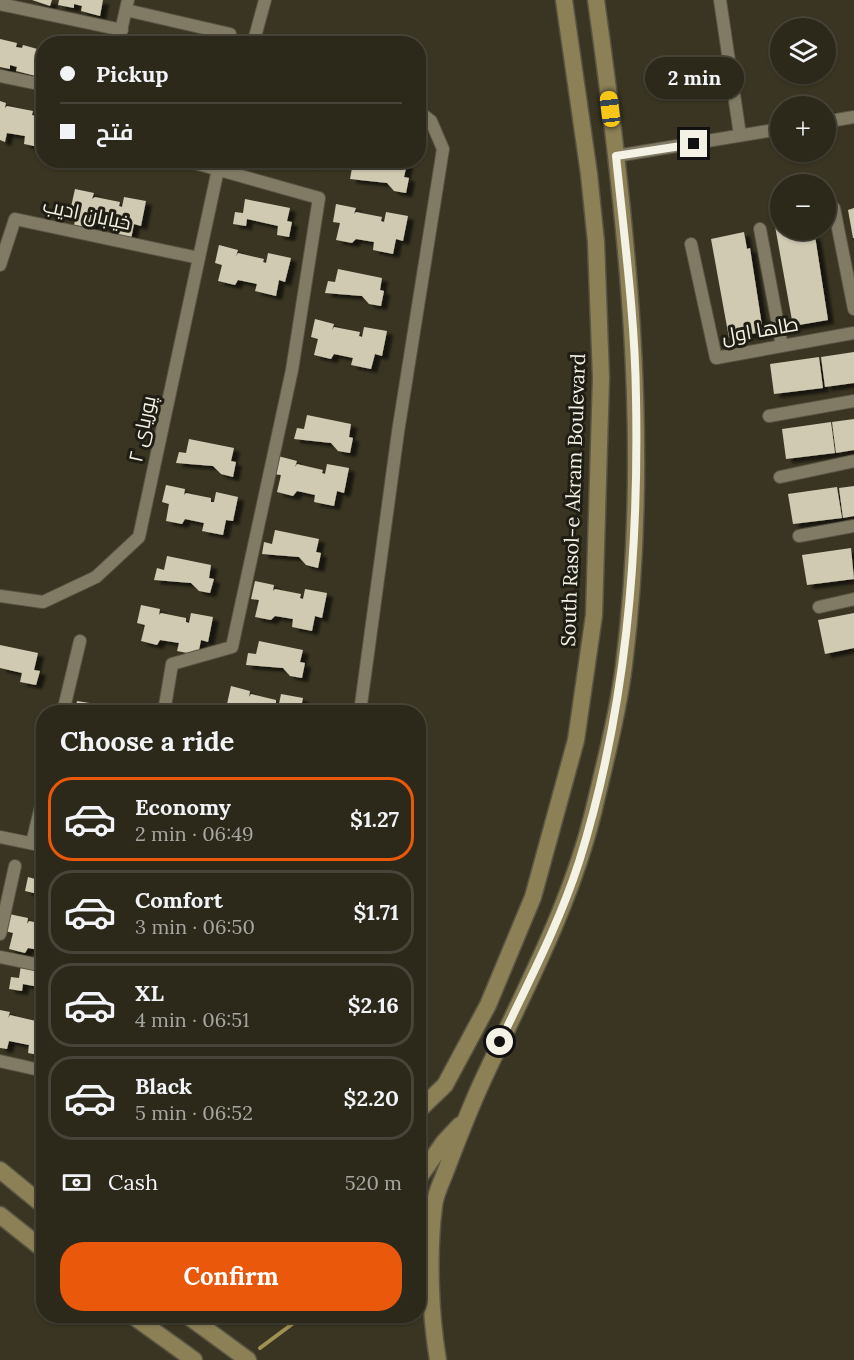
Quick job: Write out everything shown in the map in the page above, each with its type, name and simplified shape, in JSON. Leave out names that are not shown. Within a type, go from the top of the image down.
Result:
[{"type":"main road","name":"South Rasol-e Akram Boulevard","points":[[426,1104],[445,1085],[488,1005],[532,897],[576,740],[594,615],[601,378],[596,242],[589,174],[564,0]]},
{"type":"main road","points":[[438,1360],[432,1329],[434,1203],[464,1120],[548,941],[578,864],[594,811],[624,667],[634,550],[636,396],[630,287],[596,0]]},
{"type":"main road","points":[[426,1168],[444,1142],[464,1120]]},
{"type":"main road","points":[[4,1174],[36,1188]]},
{"type":"main road","points":[[4,1174],[36,1200]]},
{"type":"main road","points":[[0,1215],[36,1244]]},
{"type":"main road","points":[[143,1323],[194,1360]]},
{"type":"main road","points":[[198,1323],[248,1360]]},
{"type":"street","points":[[255,36],[265,0]]},
{"type":"street","points":[[720,0],[740,135]]},
{"type":"street","points":[[0,4],[122,30]]},
{"type":"street","points":[[120,36],[127,5],[230,34]]},
{"type":"street","points":[[0,76],[36,83]]},
{"type":"street","points":[[361,705],[398,432],[443,149],[431,121],[426,117]]},
{"type":"street","points":[[836,120],[854,117]]},
{"type":"street","points":[[616,156],[770,130]]},
{"type":"street","name":"پوریای ۲","points":[[0,596],[43,602],[96,577],[139,537],[219,168]]},
{"type":"street","points":[[165,705],[172,664],[232,647],[292,370],[319,198],[225,168]]},
{"type":"street","points":[[836,218],[854,309]]},
{"type":"street","name":"خیابان ادیب","points":[[0,265],[15,219],[199,258]]},
{"type":"street","points":[[760,229],[782,346]]},
{"type":"street","name":"طاها اول","points":[[691,244],[716,358],[854,333]]},
{"type":"street","points":[[768,416],[854,401]]},
{"type":"street","points":[[780,477],[854,461]]},
{"type":"street","points":[[799,536],[854,526]]},
{"type":"street","points":[[819,607],[854,599]]},
{"type":"street","points":[[65,705],[80,641]]},
{"type":"street","points":[[0,837],[36,844]]},
{"type":"street","points":[[0,934],[15,866]]},
{"type":"street","points":[[1,960],[36,965]]},
{"type":"street","points":[[0,1061],[36,1069]]},
{"type":"building","points":[[32,0],[52,0],[50,6]]},
{"type":"building","points":[[59,0],[103,0],[100,16],[81,11],[82,6],[74,4],[74,8],[58,5]]},
{"type":"building","points":[[0,39],[17,43],[16,47],[22,48],[23,45],[36,49],[36,76],[16,71],[17,67],[10,65],[10,69],[0,67]]},
{"type":"building","points":[[0,101],[6,103],[5,108],[7,106],[33,111],[32,115],[35,116],[36,111],[36,146],[24,144],[25,136],[7,133],[5,142],[0,140]]},
{"type":"building","points":[[352,168],[406,168],[404,177],[409,178],[406,193],[394,191],[387,183],[350,179]]},
{"type":"building","points":[[75,189],[94,193],[92,199],[95,197],[120,202],[119,206],[122,207],[124,197],[146,201],[141,226],[134,224],[131,239],[111,235],[112,227],[94,224],[91,229],[74,225],[78,208],[71,207]]},
{"type":"building","points":[[245,199],[290,208],[287,221],[292,222],[289,237],[277,235],[278,226],[247,219],[246,226],[233,224],[235,212],[243,213]]},
{"type":"building","points":[[336,204],[356,208],[354,214],[356,212],[382,217],[381,221],[384,222],[386,212],[408,216],[403,241],[396,239],[393,254],[373,250],[374,242],[356,239],[352,243],[336,240],[340,223],[333,222]]},
{"type":"building","points":[[854,208],[854,238],[853,238],[848,210]]},
{"type":"building","points":[[744,232],[747,249],[750,248],[763,332],[729,338],[711,239]]},
{"type":"building","points":[[778,240],[816,240],[828,320],[793,326]]},
{"type":"building","points":[[219,245],[238,250],[236,256],[238,253],[264,259],[263,262],[266,263],[268,253],[291,258],[285,282],[279,280],[276,296],[255,291],[257,284],[238,280],[235,285],[218,281],[222,265],[215,263]]},
{"type":"building","points":[[338,269],[382,278],[380,290],[384,291],[381,306],[369,304],[362,296],[325,293],[328,281],[335,282]]},
{"type":"building","points":[[315,319],[334,324],[332,330],[334,327],[360,332],[359,336],[362,337],[364,327],[387,331],[382,356],[375,354],[371,369],[351,365],[353,358],[334,354],[331,359],[314,355],[318,339],[311,337]]},
{"type":"building","points":[[854,352],[854,383],[825,387],[821,357]]},
{"type":"building","points":[[819,357],[823,388],[774,394],[770,364]]},
{"type":"building","points":[[307,415],[351,424],[349,437],[353,438],[350,453],[338,451],[331,443],[294,439],[297,428],[304,429]]},
{"type":"building","points":[[854,419],[854,450],[836,453],[832,422]]},
{"type":"building","points":[[831,422],[835,453],[786,459],[782,429]]},
{"type":"building","points":[[189,439],[234,448],[231,461],[236,462],[233,477],[221,474],[213,466],[176,463],[179,452],[186,453]]},
{"type":"building","points":[[278,456],[297,461],[295,467],[297,464],[323,470],[322,473],[325,474],[327,464],[349,468],[344,493],[337,491],[334,506],[314,502],[315,495],[297,491],[293,496],[277,492],[281,475],[273,474]]},
{"type":"building","points":[[166,485],[185,489],[184,495],[186,493],[211,498],[211,502],[214,502],[216,492],[238,497],[233,521],[226,520],[223,535],[202,531],[204,523],[185,519],[182,524],[166,521],[169,504],[162,502]]},
{"type":"building","points":[[854,486],[854,516],[843,518],[839,488]]},
{"type":"building","points":[[837,487],[842,518],[793,524],[788,494]]},
{"type":"building","points":[[275,530],[319,539],[316,552],[321,553],[318,568],[306,565],[299,557],[262,554],[264,542],[272,544]]},
{"type":"building","points":[[851,548],[854,579],[807,585],[802,555]]},
{"type":"building","points":[[167,556],[211,565],[209,578],[214,579],[210,593],[199,591],[191,583],[154,580],[157,568],[164,570]]},
{"type":"building","points":[[255,581],[274,585],[273,591],[275,589],[301,594],[300,598],[303,599],[305,589],[327,593],[322,618],[315,616],[312,631],[292,627],[293,619],[275,616],[271,620],[255,617],[259,600],[251,599]]},
{"type":"building","points":[[141,605],[160,609],[159,615],[161,613],[186,618],[186,622],[189,623],[191,613],[213,617],[208,642],[201,640],[198,655],[177,651],[179,643],[160,640],[157,645],[141,641],[145,625],[137,623]]},
{"type":"building","points":[[854,613],[854,648],[825,654],[818,620]]},
{"type":"building","points":[[259,641],[303,650],[300,662],[305,663],[302,678],[290,676],[283,668],[246,665],[248,653],[256,654]]},
{"type":"building","points":[[0,645],[38,653],[34,670],[40,671],[36,685],[20,682],[22,673],[0,668]]},
{"type":"building","points":[[231,686],[250,691],[249,697],[251,694],[276,700],[279,704],[281,694],[303,698],[302,705],[227,704]]},
{"type":"building","points":[[77,701],[96,704],[96,705],[76,705]]},
{"type":"building","points":[[36,874],[36,894],[25,891],[28,877],[35,879]]},
{"type":"building","points":[[9,914],[28,918],[27,924],[29,921],[36,922],[36,950],[28,948],[25,953],[9,949],[13,933],[5,931]]},
{"type":"building","points":[[21,965],[36,968],[36,986],[23,984],[22,991],[9,989],[11,977],[19,978]]},
{"type":"building","points":[[0,1010],[10,1012],[8,1018],[10,1015],[36,1021],[36,1054],[28,1053],[29,1045],[9,1041],[7,1049],[0,1048]]},
{"type":"waterway","points":[[260,1348],[294,1323]]},
{"type":"route","points":[[500,1042],[548,941],[578,864],[594,811],[624,667],[634,550],[636,396],[630,287],[616,156],[694,144]]}]
